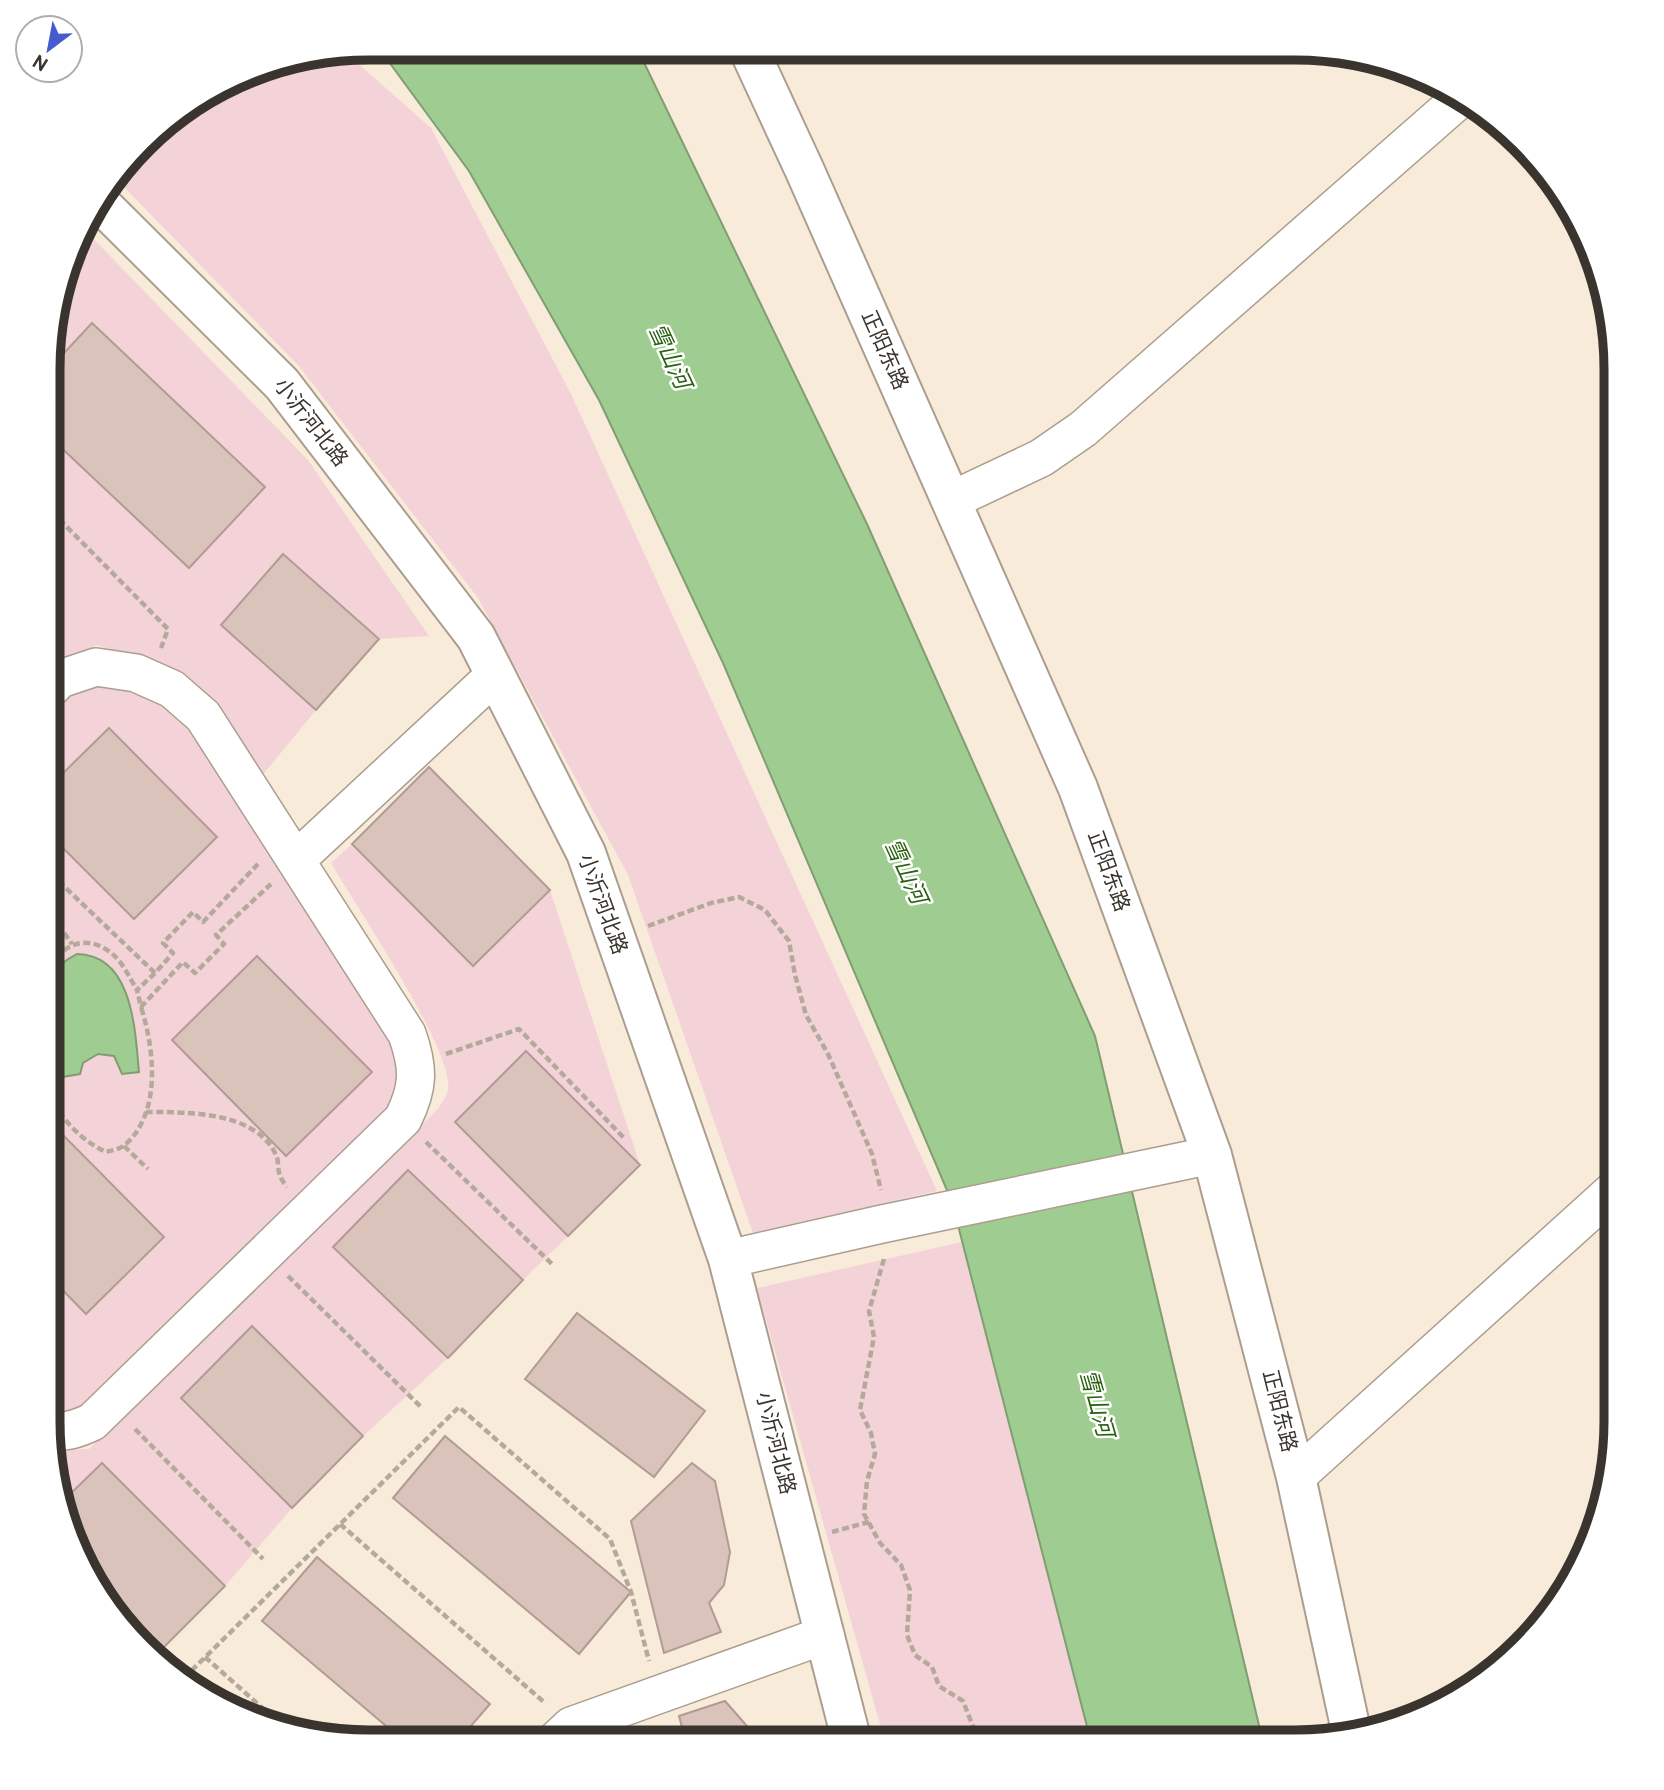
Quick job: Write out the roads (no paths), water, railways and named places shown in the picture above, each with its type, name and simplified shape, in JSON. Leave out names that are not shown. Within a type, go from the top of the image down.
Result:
[{"type":"main road","name":"正阳东路","points":[[754,60],[952,500],[1078,788],[1212,1155],[1296,1476],[1350,1726]]},
{"type":"main road","name":"小沂河北路","points":[[105,208],[282,384],[476,637],[586,853],[728,1259],[849,1730]]},
{"type":"street","points":[[952,500],[1041,458],[1083,429],[1454,103]]},
{"type":"street","points":[[60,679],[96,667],[136,673],[172,689],[203,716],[407,1034],[417,1077],[412,1100],[403,1119],[92,1422],[76,1429],[60,1431]]},
{"type":"street","points":[[289,849],[495,675]]},
{"type":"street","points":[[728,1259],[1212,1155]]},
{"type":"street","points":[[1296,1476],[1604,1199]]},
{"type":"street","points":[[572,1730],[658,1695],[825,1635]]},
{"type":"water","name":"雪山河","points":[[388,60],[643,60],[867,524],[1095,1036],[1260,1730],[1088,1730],[952,1202],[723,663],[599,400],[469,171]]},
{"type":"water","points":[[77,954],[96,958],[110,967],[120,981],[132,1016],[139,1072],[122,1074],[114,1056],[98,1054],[83,1063],[80,1074],[60,1077],[60,966]]}]
